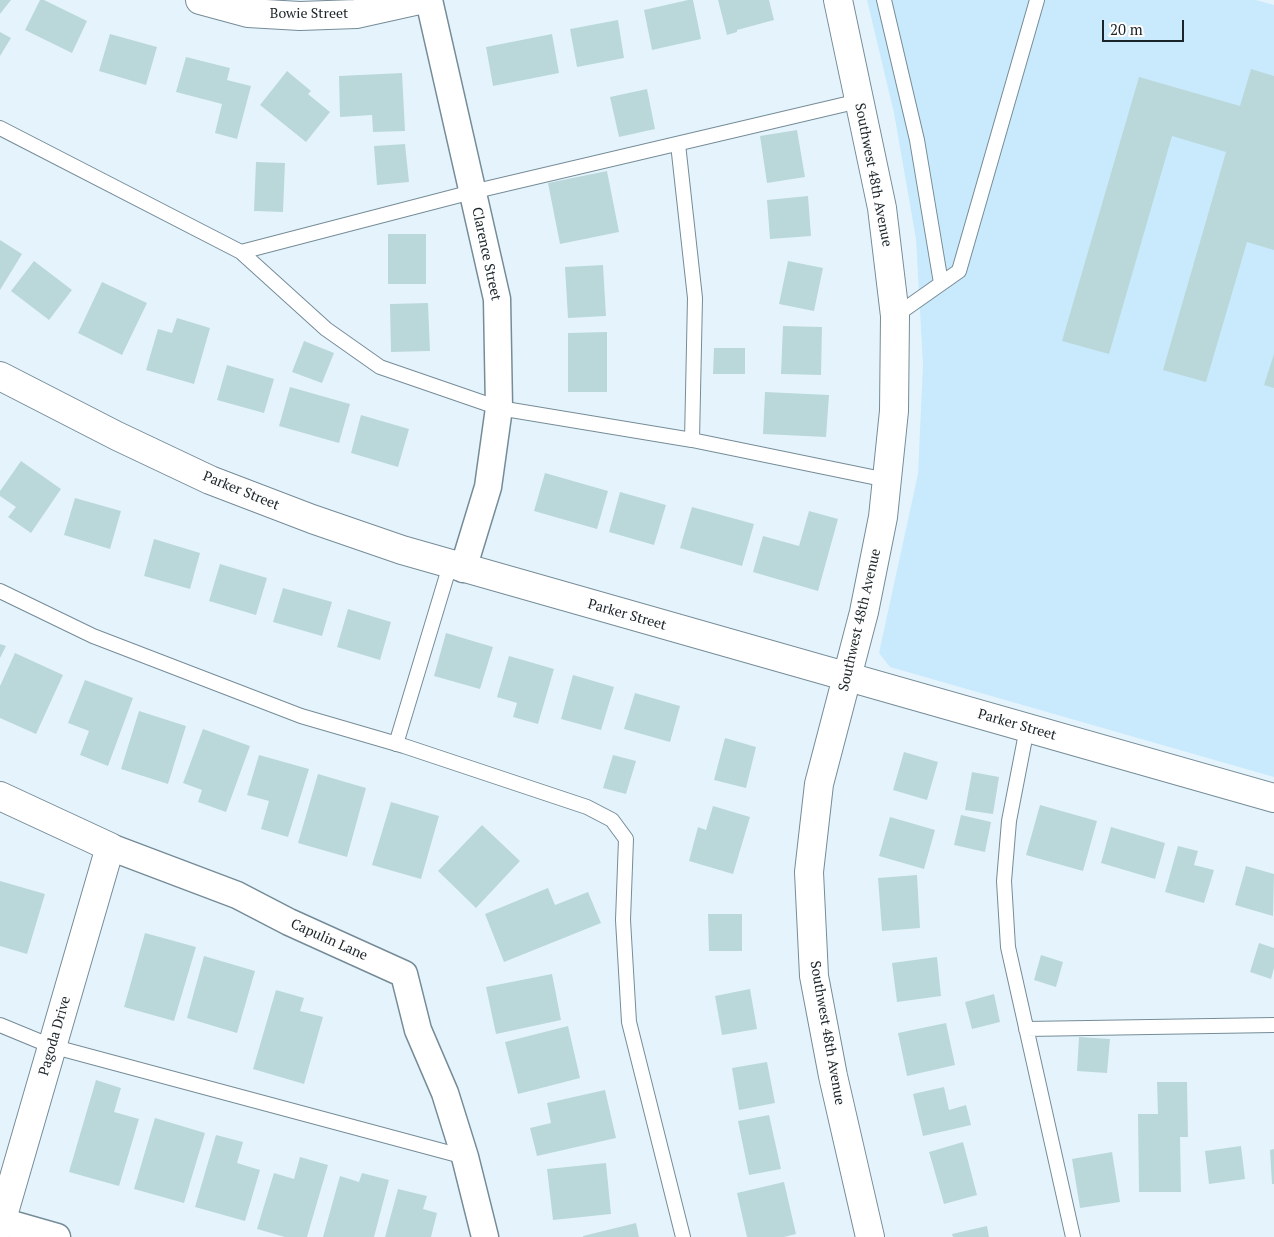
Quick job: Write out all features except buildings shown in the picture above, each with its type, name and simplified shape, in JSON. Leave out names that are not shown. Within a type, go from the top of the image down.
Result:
[{"type":"street","name":"Bowie Street","points":[[200,0],[248,13],[300,16],[356,14],[419,0]]},
{"type":"street","name":"Clarence Street","points":[[429,0],[497,299],[499,408],[488,487],[457,567]]},
{"type":"street","name":"Southwest 48th Avenue","points":[[838,0],[882,208],[895,316],[894,411],[880,536],[848,676],[819,784],[809,872],[814,976],[833,1076],[870,1237]]},
{"type":"street","name":"Parker Street","points":[[0,376],[117,436],[210,480],[312,519],[457,567],[1274,798]]},
{"type":"street","name":"Capulin Lane","points":[[0,796],[110,847],[237,895],[289,922],[404,974],[418,1030],[445,1093],[465,1157],[485,1237]]},
{"type":"street","name":"Pagoda Drive","points":[[1,1223],[110,847]]},
{"type":"street","points":[[1,1223],[58,1237]]},
{"type":"lane","points":[[884,0],[917,140],[941,283]]},
{"type":"lane","points":[[895,316],[958,271],[1037,0]]},
{"type":"lane","points":[[241,252],[472,192],[859,101]]},
{"type":"lane","points":[[0,128],[241,252],[326,329],[380,367],[499,408],[692,440],[887,480]]},
{"type":"lane","points":[[678,144],[696,298],[692,440]]},
{"type":"lane","points":[[396,744],[457,567]]},
{"type":"lane","points":[[0,590],[93,636],[301,716],[396,744],[587,807],[612,820],[626,839],[623,920],[629,1022],[683,1237]]},
{"type":"lane","points":[[1027,728],[1009,821],[1004,881],[1008,947],[1073,1237]]},
{"type":"lane","points":[[0,1025],[51,1046],[465,1157]]},
{"type":"lane","points":[[1026,1029],[1274,1025]]},
{"type":"shaded area","points":[[867,0],[1256,0],[1274,5],[1274,777],[890,667],[879,653],[918,474],[923,365],[916,239],[894,113]]}]
